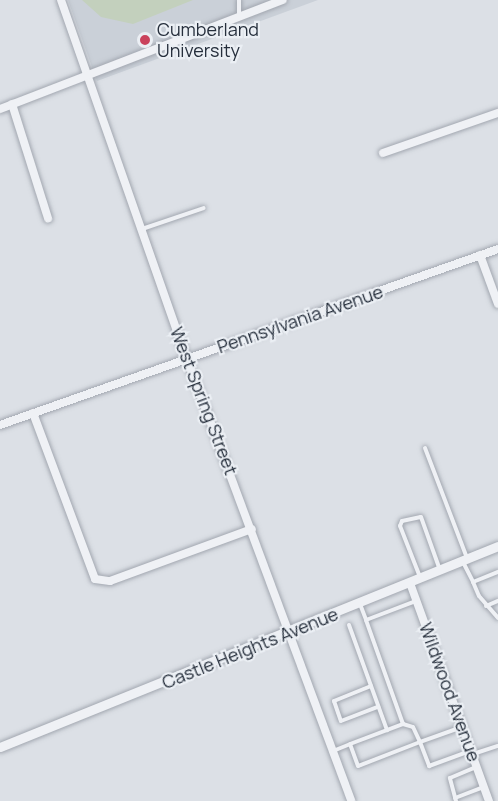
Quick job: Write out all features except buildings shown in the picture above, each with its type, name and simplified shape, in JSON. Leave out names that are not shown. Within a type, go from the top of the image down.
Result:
[{"type":"street","name":"West Spring Street","points":[[61,0],[187,359],[291,632],[351,801]]},
{"type":"street","points":[[0,109],[239,19],[283,0]]},
{"type":"street","points":[[12,104],[48,218]]},
{"type":"street","points":[[383,153],[498,114]]},
{"type":"street","name":"Pennsylvania Avenue","points":[[0,425],[498,249]]},
{"type":"street","points":[[480,255],[498,303]]},
{"type":"street","points":[[33,414],[95,579],[110,580],[252,529]]},
{"type":"street","name":"Castle Heights Avenue","points":[[0,747],[291,632],[498,546]]},
{"type":"street","name":"Wildwood Avenue","points":[[410,583],[489,801]]},
{"type":"lane","points":[[239,0],[239,19]]},
{"type":"lane","points":[[142,229],[204,208]]},
{"type":"lane","points":[[425,448],[473,582],[486,606],[498,618]]},
{"type":"lane","points":[[421,579],[400,526],[402,521],[421,517],[440,570]]},
{"type":"lane","points":[[473,582],[498,572]]},
{"type":"lane","points":[[366,620],[417,601]]},
{"type":"lane","points":[[486,606],[498,601]]},
{"type":"lane","points":[[360,604],[404,724]]},
{"type":"lane","points":[[349,625],[387,730]]},
{"type":"lane","points":[[371,686],[334,701],[341,721],[378,707]]},
{"type":"lane","points":[[333,751],[404,724],[413,727],[429,766],[498,746]]},
{"type":"lane","points":[[350,744],[358,766],[462,727]]},
{"type":"lane","points":[[477,767],[450,778],[455,800],[484,787]]},
{"type":"shaded area","name":"Cumberland University","points":[[68,0],[318,0],[97,81]]},
{"type":"green space","points":[[82,0],[193,0],[133,24],[101,17]]},
{"type":"place","name":"Cumberland University","points":[[145,40]]}]
